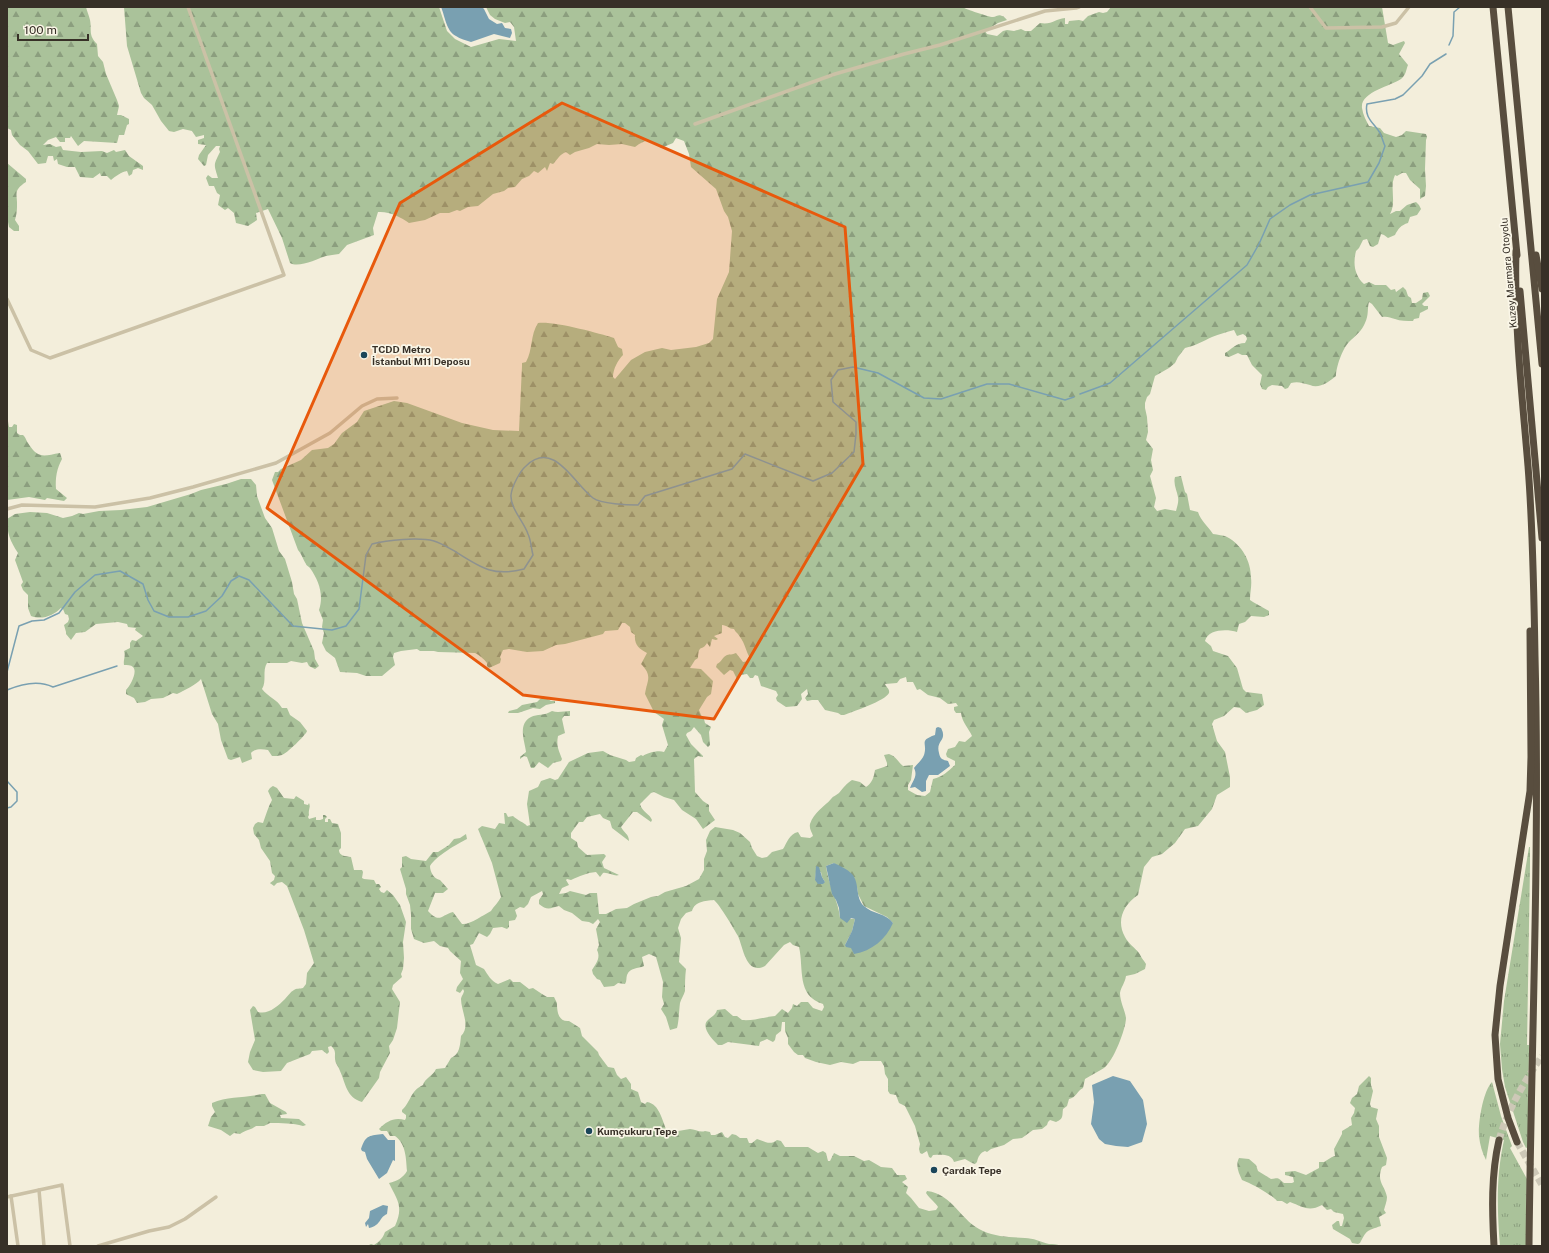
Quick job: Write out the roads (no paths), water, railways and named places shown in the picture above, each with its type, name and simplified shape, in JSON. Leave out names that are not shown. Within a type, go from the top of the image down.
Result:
[{"type":"highway","name":"Kuzey Marmara Otoyolu","points":[[1493,7],[1542,538]]},
{"type":"highway","points":[[1508,7],[1542,364]]},
{"type":"highway","points":[[1530,238],[1538,262],[1542,289]]},
{"type":"highway","points":[[1516,251],[1515,279],[1517,333],[1529,476],[1534,591],[1536,760],[1529,1246]]},
{"type":"highway","points":[[1517,1142],[1508,1118],[1498,1079],[1495,1035],[1500,986],[1530,791],[1530,625],[1534,591]]},
{"type":"highway","points":[[1494,1246],[1492,1191],[1493,1171],[1499,1140]]},
{"type":"street","points":[[7,299],[31,350],[50,358],[284,275],[188,7]]},
{"type":"street","points":[[695,124],[843,72],[940,45],[1045,11],[1079,7]]},
{"type":"street","points":[[1310,7],[1326,28],[1382,27],[1396,23],[1408,7]]},
{"type":"street","points":[[7,509],[22,505],[95,507],[150,498],[193,487],[276,462],[330,433],[362,406],[377,399],[397,398]]},
{"type":"street","points":[[18,1246],[9,1196],[62,1185],[70,1246]]},
{"type":"street","points":[[38,1190],[44,1246]]},
{"type":"street","points":[[98,1246],[149,1231],[170,1227],[185,1219],[216,1197]]},
{"type":"water","points":[[441,7],[482,7],[489,19],[497,24],[502,23],[505,28],[511,29],[512,33],[510,38],[494,34],[471,42],[459,38],[450,31]]},
{"type":"water","points":[[936,728],[941,728],[943,732],[943,736],[938,746],[939,755],[942,759],[948,761],[950,766],[938,775],[929,775],[926,781],[926,791],[922,792],[915,787],[910,788],[915,776],[914,768],[924,755],[925,741],[935,735]]},
{"type":"water","points":[[834,863],[852,874],[856,882],[861,903],[867,909],[887,917],[893,923],[878,943],[867,950],[854,954],[851,948],[846,947],[845,945],[852,931],[855,919],[851,918],[847,923],[840,918],[839,908],[832,894],[826,866]]},
{"type":"water","points":[[816,866],[819,867],[825,882],[823,884],[818,884],[815,880]]},
{"type":"water","points":[[1113,1076],[1130,1081],[1143,1100],[1147,1124],[1142,1142],[1128,1147],[1105,1144],[1099,1139],[1091,1124],[1094,1102],[1092,1085]]},
{"type":"water","points":[[383,1134],[388,1140],[395,1140],[395,1161],[393,1160],[387,1173],[379,1179],[367,1159],[365,1152],[361,1149],[367,1138]]},
{"type":"water","points":[[383,1205],[388,1206],[387,1214],[382,1217],[373,1227],[369,1228],[368,1224],[366,1227],[365,1223],[369,1218],[370,1211]]},
{"type":"waterway","points":[[1449,45],[1453,36],[1454,12],[1460,7]]},
{"type":"waterway","points":[[1080,394],[1110,383],[1247,265],[1259,244],[1270,219],[1290,205],[1310,195],[1368,182],[1379,163],[1385,146],[1380,133],[1368,117],[1366,109],[1367,104],[1395,99],[1403,95],[1422,76],[1430,64],[1446,54]]},
{"type":"waterway","points":[[7,672],[19,626],[32,621],[44,620],[59,613],[75,592],[95,575],[120,571],[143,584],[148,600],[154,611],[169,617],[188,617],[206,611],[222,596],[231,581],[239,576],[249,580],[293,626],[332,630],[346,626],[359,609],[366,555],[372,544],[386,541],[428,540],[442,544],[473,563],[488,570],[504,572],[524,569],[533,555],[529,536],[515,510],[511,500],[511,495],[521,471],[536,459],[546,458],[554,461],[563,467],[593,498],[608,503],[638,505],[645,496],[732,469],[745,454],[813,481],[832,473],[854,452],[856,422],[833,402],[831,380],[838,370],[853,367],[878,373],[924,398],[941,399],[987,384],[1009,384],[1065,400],[1074,397]]},
{"type":"waterway","points":[[7,690],[18,686],[36,683],[53,687],[117,666]]},
{"type":"waterway","points":[[7,781],[17,792],[17,801],[11,807],[7,808]]},
{"type":"tunnel","points":[[1499,1140],[1507,1117],[1517,1096],[1542,1056]]},
{"type":"tunnel","points":[[1517,1142],[1542,1185]]},
{"type":"place","name":"TCDD Metro İstanbul M11 Deposu","points":[[364,355]]},
{"type":"place","name":"Kumçukuru Tepe","points":[[589,1131]]},
{"type":"place","name":"Çardak Tepe","points":[[934,1170]]}]
